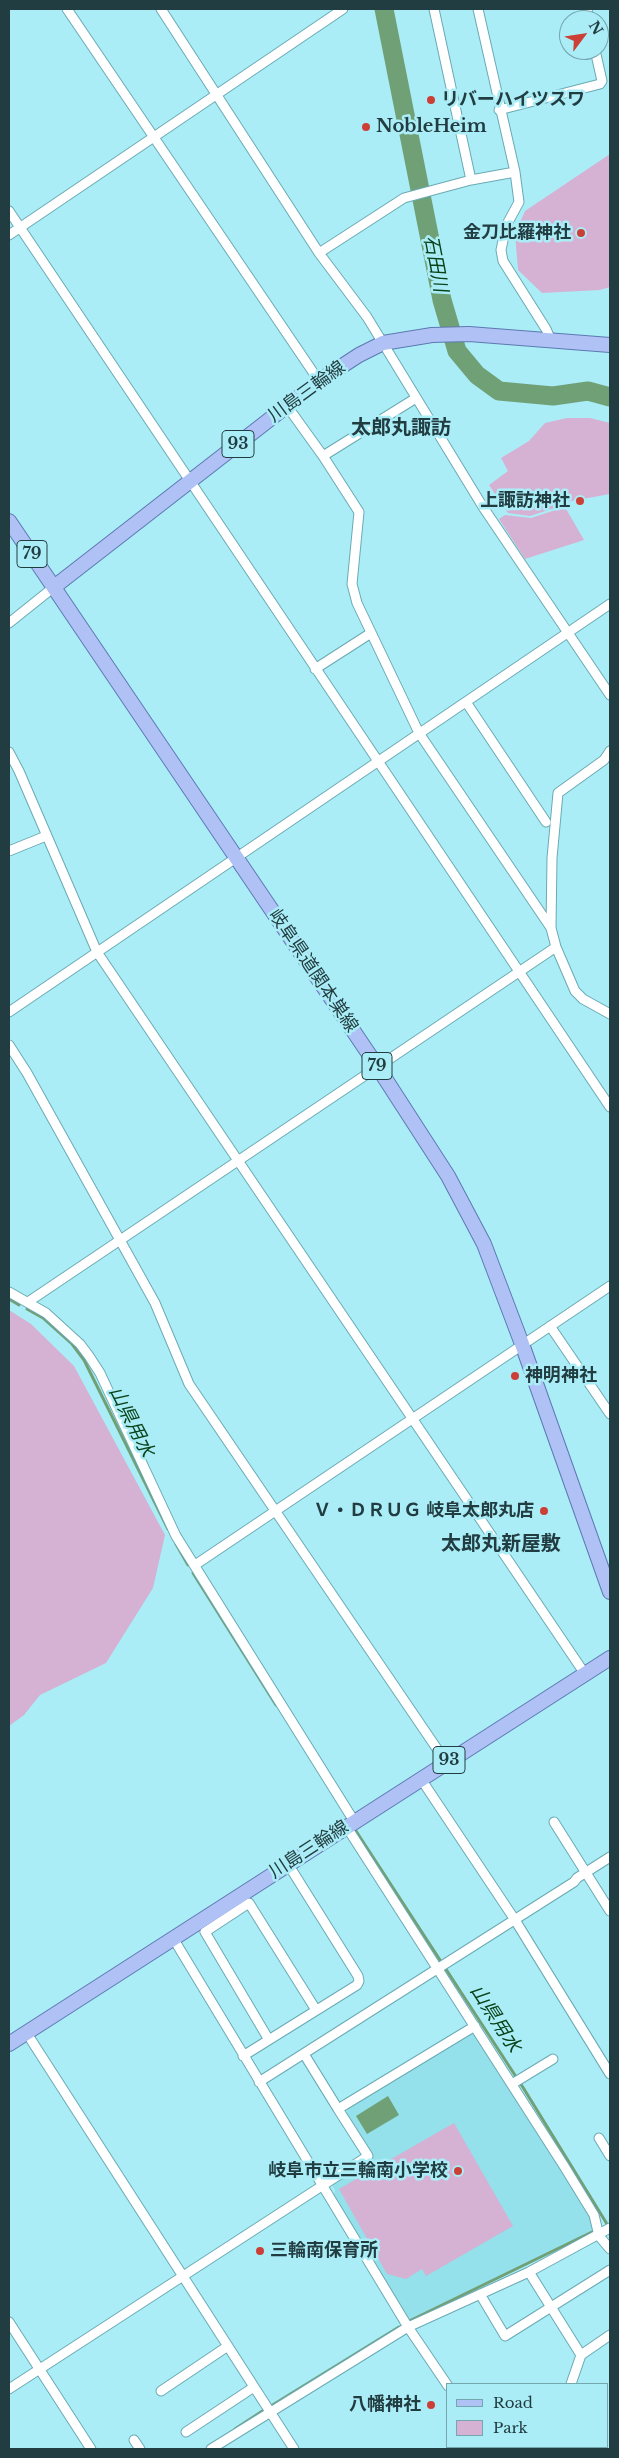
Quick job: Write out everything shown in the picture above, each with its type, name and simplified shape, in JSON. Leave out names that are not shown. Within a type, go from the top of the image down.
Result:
[{"type":"main road","name":"川島三輪線","points":[[54,587],[319,381],[359,355],[383,343],[438,334],[469,334],[610,345]]},
{"type":"main road","name":"岐阜県道関本巣線","points":[[9,520],[377,1066],[448,1176],[472,1218],[484,1244],[522,1344],[610,1592]]},
{"type":"main road","name":"川島三輪線","points":[[9,2044],[350,1823],[610,1658]]},
{"type":"street","points":[[67,9],[319,381]]},
{"type":"street","points":[[161,9],[319,253],[367,317],[483,507],[610,695]]},
{"type":"street","points":[[9,235],[216,93],[343,9]]},
{"type":"street","points":[[434,9],[471,180]]},
{"type":"street","points":[[478,9],[499,110],[515,172],[519,202],[506,226],[501,250],[503,261],[551,340]]},
{"type":"street","points":[[499,110],[600,84],[602,81],[598,60]]},
{"type":"street","points":[[319,253],[404,198],[471,180],[515,172]]},
{"type":"street","points":[[9,211],[188,482],[610,1107]]},
{"type":"street","points":[[324,456],[416,398]]},
{"type":"street","points":[[288,406],[324,456],[359,512],[352,584],[357,603],[419,734],[551,928]]},
{"type":"street","points":[[9,623],[54,587]]},
{"type":"street","points":[[9,1012],[610,604]]},
{"type":"street","points":[[314,669],[371,632]]},
{"type":"street","points":[[466,702],[546,822]]},
{"type":"street","points":[[610,751],[604,760],[558,793],[553,849],[551,928],[556,947],[575,991],[583,999],[610,1014]]},
{"type":"street","points":[[9,752],[19,771],[97,952],[585,1674]]},
{"type":"street","points":[[9,851],[46,836]]},
{"type":"street","points":[[28,1302],[556,947]]},
{"type":"street","points":[[9,1045],[27,1073],[155,1303],[189,1384],[446,1762]]},
{"type":"street","points":[[195,1565],[277,1512],[610,1286]]},
{"type":"street","points":[[9,1292],[28,1302],[61,1326],[80,1344],[96,1368],[160,1504],[195,1565],[350,1823],[442,1965],[475,2026],[594,2215],[599,2236],[610,2249]]},
{"type":"street","points":[[550,1326],[610,1414]]},
{"type":"street","points":[[421,1779],[515,1920],[610,2074]]},
{"type":"street","points":[[554,1822],[610,1911]]},
{"type":"street","points":[[259,2082],[515,1920],[610,1857]]},
{"type":"street","points":[[244,2056],[357,1985],[359,1981],[358,1976],[288,1864]]},
{"type":"street","points":[[269,2040],[205,1932],[249,1903],[316,2010]]},
{"type":"street","points":[[173,1938],[408,2328],[446,2383]]},
{"type":"street","points":[[338,2109],[475,2026]]},
{"type":"street","points":[[26,2032],[294,2449]]},
{"type":"street","points":[[9,2389],[368,2156],[304,2054]]},
{"type":"street","points":[[512,2084],[553,2059]]},
{"type":"street","points":[[599,2138],[610,2156]]},
{"type":"street","points":[[211,2449],[270,2411],[408,2328],[529,2272],[599,2236],[610,2228]]},
{"type":"street","points":[[480,2294],[505,2336],[610,2270]]},
{"type":"street","points":[[529,2272],[581,2355]]},
{"type":"street","points":[[9,2322],[91,2449]]},
{"type":"street","points":[[572,2383],[581,2355],[610,2335]]},
{"type":"street","points":[[161,2390],[228,2346]]},
{"type":"street","points":[[186,2432],[254,2387]]},
{"type":"street","points":[[134,2440],[140,2449]]},
{"type":"shaded area","name":"岐阜市立三輪南小学校","points":[[476,2031],[594,2221],[593,2231],[407,2320],[334,2196],[335,2190],[332,2185],[373,2157],[347,2113],[348,2107]]},
{"type":"shaded area","points":[[388,2096],[399,2115],[367,2134],[356,2116]]},
{"type":"green space","points":[[610,154],[610,287],[600,290],[542,293],[518,270],[515,234],[525,211]]},
{"type":"green space","points":[[567,418],[590,418],[610,423],[610,494],[566,502],[561,506],[530,516],[508,513],[489,485],[508,471],[501,458],[529,441],[545,423]]},
{"type":"green space","points":[[565,507],[584,540],[525,559],[499,519],[505,515],[531,518]]},
{"type":"green space","points":[[9,1310],[31,1324],[74,1366],[165,1535],[153,1588],[106,1663],[40,1695],[24,1715],[9,1726]]},
{"type":"green space","points":[[454,2123],[513,2226],[426,2276],[422,2269],[406,2279],[387,2274],[339,2189]]},
{"type":"waterway","name":"石田川","points":[[384,9],[442,300],[457,351],[477,375],[499,391],[553,396],[588,391],[610,397]]},
{"type":"waterway","name":"山県用水","points":[[9,1299],[19,1305]]},
{"type":"waterway","name":"山県用水","points":[[27,1309],[43,1318],[72,1344],[84,1360],[168,1529]]},
{"type":"waterway","name":"山県用水","points":[[176,1544],[188,1565]]},
{"type":"waterway","name":"山県用水","points":[[193,1573],[276,1705]]},
{"type":"waterway","name":"山県用水","points":[[356,1831],[524,2089],[607,2224]]},
{"type":"waterway","name":"山県用水","points":[[407,2322],[592,2232]]},
{"type":"waterway","name":"山県用水","points":[[271,2406],[399,2327]]},
{"type":"waterway","name":"山県用水","points":[[235,2429],[264,2410]]},
{"type":"place","name":"リバーハイツスワ","points":[[431,100]]},
{"type":"place","name":"NobleHeim","points":[[366,127]]},
{"type":"place","name":"金刀比羅神社","points":[[581,233]]},
{"type":"place","name":"上諏訪神社","points":[[580,501]]},
{"type":"place","name":"神明神社","points":[[515,1376]]},
{"type":"place","name":"Ｖ・ＤＲＵＧ 岐阜太郎丸店","points":[[544,1511]]},
{"type":"place","name":"岐阜市立三輪南小学校","points":[[458,2171]]},
{"type":"place","name":"三輪南保育所","points":[[260,2251]]},
{"type":"place","name":"八幡神社","points":[[431,2405]]},
{"type":"district","name":"太郎丸諏訪","points":[[401,428]]},
{"type":"district","name":"太郎丸新屋敷","points":[[501,1544]]}]
